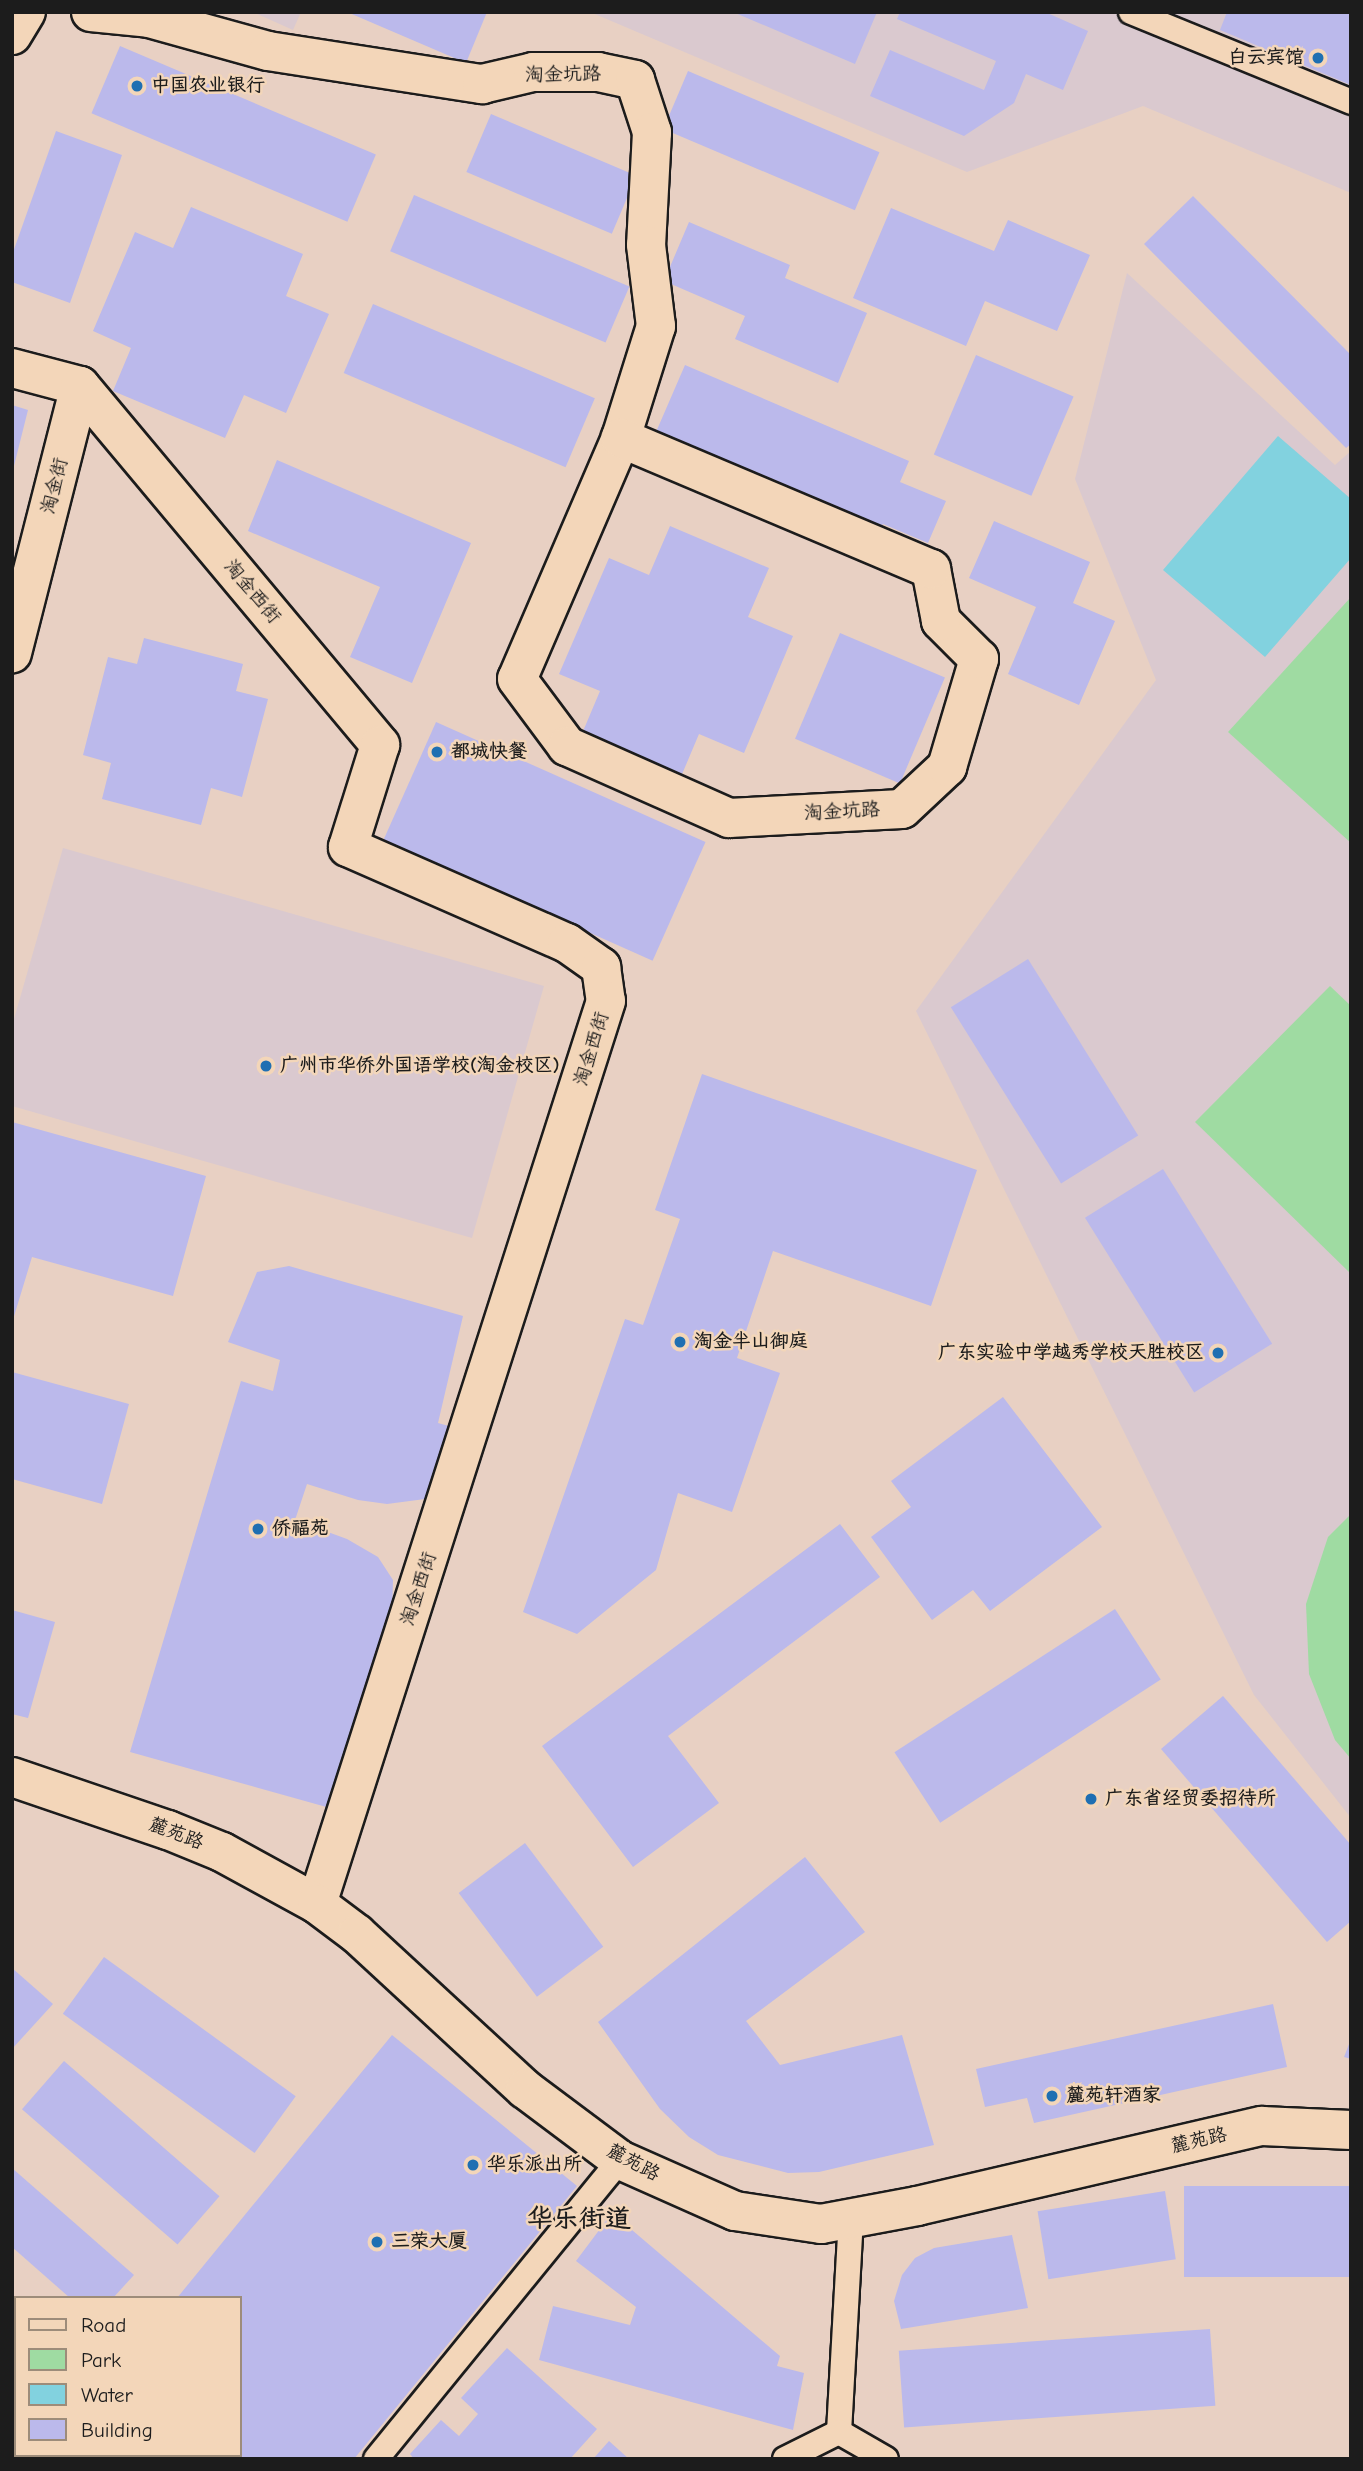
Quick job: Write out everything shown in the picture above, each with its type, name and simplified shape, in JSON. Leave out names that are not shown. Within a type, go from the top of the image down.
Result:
[{"type":"street","points":[[12,35],[26,12]]},
{"type":"street","name":"淘金坑路","points":[[90,12],[149,18],[268,51],[482,84],[533,72],[598,72],[635,80],[652,132],[646,246],[656,326],[621,438],[517,679],[567,746],[729,818],[902,809],[947,766],[979,659],[941,621],[931,569],[621,438]]},
{"type":"street","points":[[12,368],[80,386]]},
{"type":"street","name":"淘金街","points":[[12,653],[80,386]]},
{"type":"street","name":"淘金西街","points":[[80,386],[380,745],[348,847],[567,943],[601,967],[606,1001],[317,1904]]},
{"type":"street","name":"麓苑路","points":[[12,1777],[168,1830],[222,1852],[317,1904],[357,1934],[525,2089],[620,2160],[735,2211],[821,2224],[1262,2126],[1351,2130]]},
{"type":"lane","points":[[1131,12],[1351,102]]},
{"type":"lane","points":[[376,2459],[620,2160]]},
{"type":"lane","points":[[839,2431],[851,2219]]},
{"type":"lane","points":[[785,2459],[839,2431]]},
{"type":"lane","points":[[839,2431],[886,2459]]},
{"type":"shaded area","points":[[253,12],[301,12],[293,30]]},
{"type":"shaded area","points":[[590,12],[1351,12],[1351,193],[1143,106],[967,172]]},
{"type":"shaded area","name":"广东实验中学越秀学校天胜校区","points":[[1127,273],[1335,465],[1351,451],[1351,1818],[1254,1695],[916,1011],[1156,680],[1075,479]]},
{"type":"shaded area","name":"广州市华侨外国语学校(淘金校区)","points":[[63,848],[544,986],[472,1238],[12,1106],[12,1026]]},
{"type":"green space","points":[[1351,597],[1351,843],[1228,732]]},
{"type":"green space","points":[[1330,986],[1351,1006],[1349,1272],[1195,1122]]},
{"type":"green space","points":[[1351,1514],[1351,1759],[1335,1740],[1309,1674],[1306,1604],[1328,1537]]},
{"type":"water","points":[[1278,436],[1351,499],[1351,558],[1265,657],[1163,570]]},
{"type":"building","points":[[347,12],[487,12],[466,63]]},
{"type":"building","points":[[733,12],[877,12],[855,64]]},
{"type":"building","points":[[900,12],[1045,12],[1088,31],[1063,90],[1026,74],[1014,103],[964,136],[870,96],[890,50],[984,90],[996,61],[897,19]]},
{"type":"building","name":"白云宾馆","points":[[1227,12],[1351,12],[1351,85],[1220,30]]},
{"type":"building","points":[[120,46],[376,155],[347,222],[91,113]]},
{"type":"building","points":[[688,71],[879,152],[855,210],[663,129]]},
{"type":"building","points":[[491,114],[636,176],[612,234],[466,172]]},
{"type":"building","points":[[56,131],[122,155],[70,303],[12,282],[12,255]]},
{"type":"building","points":[[414,195],[629,286],[606,343],[390,251]]},
{"type":"building","points":[[1193,196],[1351,355],[1351,444],[1346,448],[1144,244]]},
{"type":"building","points":[[191,207],[303,254],[286,296],[329,314],[286,413],[244,395],[225,438],[113,391],[131,348],[93,331],[135,232],[173,248]]},
{"type":"building","points":[[891,208],[994,251],[1008,220],[1090,255],[1057,331],[985,301],[966,346],[853,298]]},
{"type":"building","points":[[689,222],[790,265],[785,278],[867,313],[838,383],[735,339],[745,316],[664,281]]},
{"type":"building","points":[[373,304],[595,398],[566,467],[344,373]]},
{"type":"building","points":[[976,355],[1074,396],[1031,496],[934,454]]},
{"type":"building","points":[[685,365],[909,461],[900,482],[946,501],[928,543],[883,524],[881,527],[656,432]]},
{"type":"building","points":[[12,405],[28,410],[13,470],[12,470]]},
{"type":"building","points":[[277,460],[471,543],[412,683],[350,657],[380,587],[248,531]]},
{"type":"building","points":[[994,521],[1090,562],[1073,603],[1115,621],[1079,705],[1008,674],[1036,607],[969,578]]},
{"type":"building","points":[[670,526],[769,568],[748,617],[793,636],[744,753],[699,734],[680,779],[581,736],[600,691],[559,674],[609,558],[649,575]]},
{"type":"building","points":[[840,633],[945,678],[900,783],[795,739]]},
{"type":"building","points":[[144,638],[243,664],[236,691],[268,699],[242,797],[211,788],[201,825],[102,799],[111,763],[83,755],[108,657],[137,664]]},
{"type":"building","points":[[436,722],[705,842],[653,961],[383,841]]},
{"type":"building","points":[[1028,959],[1138,1135],[1061,1184],[951,1007]]},
{"type":"building","name":"淘金半山御庭","points":[[702,1074],[977,1170],[931,1306],[773,1251],[737,1358],[780,1373],[732,1512],[678,1493],[656,1570],[577,1634],[523,1612],[625,1319],[643,1325],[680,1219],[655,1210]]},
{"type":"building","points":[[12,1122],[206,1176],[173,1296],[32,1257],[12,1323]]},
{"type":"building","points":[[1163,1169],[1272,1344],[1194,1392],[1085,1218]]},
{"type":"building","name":"侨福苑","points":[[289,1266],[463,1316],[438,1423],[456,1428],[434,1487],[425,1499],[387,1504],[358,1500],[307,1484],[295,1520],[347,1539],[378,1557],[393,1580],[392,1615],[330,1808],[130,1752],[241,1381],[273,1391],[280,1360],[228,1342],[257,1272]]},
{"type":"building","points":[[12,1372],[129,1404],[102,1504],[12,1479]]},
{"type":"building","points":[[1003,1397],[1102,1527],[990,1611],[973,1590],[932,1620],[871,1537],[911,1507],[891,1481]]},
{"type":"building","points":[[840,1524],[880,1577],[668,1736],[719,1803],[633,1867],[542,1746]]},
{"type":"building","points":[[1115,1609],[1161,1679],[940,1823],[894,1752]]},
{"type":"building","points":[[12,1610],[55,1622],[28,1718],[12,1714]]},
{"type":"building","points":[[1223,1696],[1351,1845],[1351,1921],[1327,1942],[1161,1749]]},
{"type":"building","points":[[525,1843],[603,1947],[537,1997],[459,1893]]},
{"type":"building","points":[[805,1857],[865,1932],[746,2021],[780,2065],[902,2035],[934,2145],[819,2172],[788,2173],[718,2155],[689,2137],[660,2109],[598,2022]]},
{"type":"building","points":[[104,1957],[296,2096],[255,2153],[63,2014]]},
{"type":"building","points":[[12,1968],[53,2004],[12,2049]]},
{"type":"building","points":[[1273,2004],[1287,2067],[1034,2123],[1027,2098],[985,2107],[976,2069]]},
{"type":"building","name":"三荣大厦","points":[[392,2035],[577,2186],[354,2459],[234,2459],[232,2457],[242,2457],[242,2296],[179,2296]]},
{"type":"building","points":[[1351,2039],[1351,2059],[1344,2057]]},
{"type":"building","points":[[64,2061],[219,2196],[177,2244],[22,2109]]},
{"type":"building","points":[[12,2168],[134,2275],[115,2296],[68,2296],[12,2247]]},
{"type":"building","points":[[1184,2186],[1351,2186],[1351,2277],[1184,2277]]},
{"type":"building","points":[[1165,2191],[1176,2259],[1048,2279],[1038,2211]]},
{"type":"building","points":[[612,2213],[780,2356],[777,2366],[804,2373],[793,2430],[539,2360],[553,2306],[630,2325],[636,2307],[576,2261]]},
{"type":"building","points":[[1012,2235],[1028,2308],[901,2329],[894,2301],[902,2275],[915,2258],[934,2248]]},
{"type":"building","points":[[1210,2329],[1215,2406],[904,2428],[899,2351]]},
{"type":"building","points":[[507,2348],[597,2429],[570,2459],[414,2459],[410,2454],[441,2420],[459,2436],[478,2414],[461,2398]]},
{"type":"building","points":[[609,2441],[629,2459],[593,2459]]},
{"type":"place","name":"白云宾馆","points":[[1318,58]]},
{"type":"place","name":"中国农业银行","points":[[137,86]]},
{"type":"place","name":"都城快餐","points":[[437,752]]},
{"type":"place","name":"广州市华侨外国语学校(淘金校区)","points":[[266,1066]]},
{"type":"place","name":"淘金半山御庭","points":[[680,1342]]},
{"type":"place","name":"广东实验中学越秀学校天胜校区","points":[[1218,1353]]},
{"type":"place","name":"侨福苑","points":[[258,1529]]},
{"type":"place","name":"广东省经贸委招待所","points":[[1091,1799]]},
{"type":"place","name":"麓苑轩酒家","points":[[1052,2096]]},
{"type":"place","name":"华乐派出所","points":[[473,2165]]},
{"type":"place","name":"三荣大厦","points":[[377,2242]]},
{"type":"district","name":"华乐街道","points":[[579,2220]]}]
